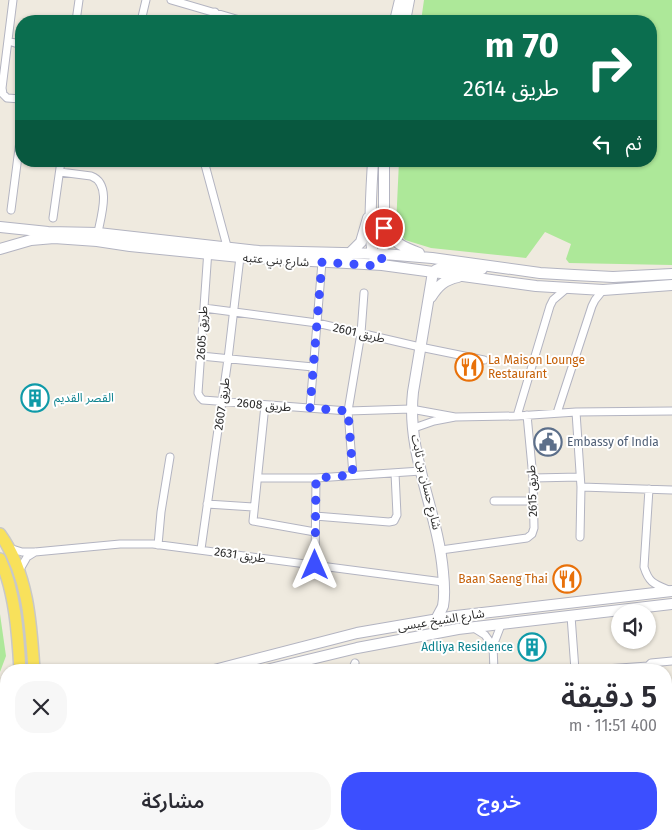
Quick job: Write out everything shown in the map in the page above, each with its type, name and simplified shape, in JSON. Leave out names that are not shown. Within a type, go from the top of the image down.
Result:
[{"type":"main road","points":[[396,15],[400,0]]},
{"type":"main road","points":[[406,15],[409,0]]},
{"type":"main road","points":[[372,254],[373,167]]},
{"type":"main road","points":[[380,262],[384,228],[384,167]]},
{"type":"main road","points":[[350,253],[361,242],[371,207]]},
{"type":"main road","name":"شارع بني عتبه","points":[[0,227],[228,252],[372,254],[380,262],[433,272],[536,286],[603,290],[672,286]]},
{"type":"main road","points":[[384,228],[390,237],[401,246],[432,258]]},
{"type":"main road","name":"شارع بني عتبه","points":[[0,249],[39,239],[97,237]]},
{"type":"main road","name":"شارع بني عتبه","points":[[228,252],[240,257],[322,262],[380,262],[432,258],[540,272],[613,277],[672,274]]},
{"type":"main road","points":[[433,272],[440,267],[475,270],[490,265]]},
{"type":"main road","name":"شارع حسان بن ثابت","points":[[433,272],[411,409],[421,471],[441,550],[444,582],[443,605],[436,620]]},
{"type":"main road","points":[[536,286],[540,272]]},
{"type":"main road","name":"شارع حسان بن ثابت","points":[[429,300],[441,283],[460,276]]},
{"type":"main road","points":[[0,534],[10,548],[30,612],[34,664]]},
{"type":"main road","points":[[0,559],[5,570],[14,610],[20,664]]},
{"type":"main road","name":"شارع الشيخ عيسى","points":[[237,664],[357,633],[450,617],[672,591]]},
{"type":"main road","name":"شارع الشيخ عيسى","points":[[291,664],[357,648],[474,628],[672,604]]},
{"type":"main road","points":[[443,605],[450,617]]},
{"type":"main road","points":[[14,664],[19,645]]},
{"type":"street","points":[[13,0],[2,88],[3,94],[7,98],[15,99]]},
{"type":"street","points":[[77,15],[79,0]]},
{"type":"street","points":[[143,15],[146,0]]},
{"type":"street","points":[[171,0],[224,15]]},
{"type":"street","points":[[8,41],[15,43]]},
{"type":"street","points":[[11,210],[17,167]]},
{"type":"street","points":[[53,218],[60,167]]},
{"type":"street","points":[[206,167],[228,252]]},
{"type":"street","points":[[60,172],[91,176],[102,184],[104,193],[97,237]]},
{"type":"street","name":"طريق 2605","points":[[208,250],[198,392],[203,400],[222,401]]},
{"type":"street","name":"طريق 2607","points":[[201,549],[228,359],[240,257]]},
{"type":"street","points":[[310,408],[322,262]]},
{"type":"street","points":[[517,416],[550,306],[553,300],[568,287]]},
{"type":"street","points":[[586,289],[593,303]]},
{"type":"street","points":[[557,413],[593,303],[603,290]]},
{"type":"street","points":[[353,475],[348,411],[361,333],[364,293]]},
{"type":"street","name":"طريق 2601","points":[[204,308],[317,323],[484,360]]},
{"type":"street","points":[[201,356],[313,367]]},
{"type":"street","name":"طريق 2608","points":[[222,401],[348,411],[411,409],[455,417]]},
{"type":"street","points":[[265,405],[252,519],[256,523],[315,532]]},
{"type":"street","name":"طريق 2608","points":[[414,428],[434,421],[455,417],[517,416],[576,412],[672,411]]},
{"type":"street","points":[[576,412],[581,487],[580,537]]},
{"type":"street","name":"طريق 2615","points":[[441,550],[527,538],[532,534],[534,528],[533,478],[527,415]]},
{"type":"street","points":[[158,545],[170,457]]},
{"type":"street","points":[[258,478],[316,478],[421,471]]},
{"type":"street","points":[[315,516],[394,521],[397,515],[395,473]]},
{"type":"street","points":[[533,478],[580,477]]},
{"type":"street","points":[[315,565],[316,478]]},
{"type":"street","points":[[581,487],[672,490]]},
{"type":"street","points":[[648,489],[644,567],[651,582],[672,591]]},
{"type":"street","points":[[494,501],[533,501]]},
{"type":"street","points":[[207,504],[253,507]]},
{"type":"street","name":"طريق 2631","points":[[10,548],[22,552],[35,552],[120,544],[158,545],[201,549],[444,582]]},
{"type":"street","points":[[18,571],[27,558],[35,552]]},
{"type":"street","points":[[570,616],[574,664]]},
{"type":"street","points":[[494,664],[492,646],[501,624]]},
{"type":"street","points":[[474,628],[485,635],[492,646]]},
{"type":"street","points":[[650,664],[672,661]]},
{"type":"green space","points":[[424,0],[672,0],[672,265],[569,263],[566,259],[571,244],[545,232],[526,258],[431,248],[405,240],[396,226],[399,167],[657,167],[657,15],[422,15]]},
{"type":"green space","points":[[0,614],[6,656],[3,664],[0,664]]},
{"type":"place","name":"La Maison Lounge Restaurant","points":[[469,367]]},
{"type":"place","name":"القصر القديم","points":[[35,398]]},
{"type":"place","name":"Embassy of India","points":[[548,442]]},
{"type":"place","name":"Baan Saeng Thai","points":[[567,579]]},
{"type":"place","name":"Adliya Residence","points":[[532,647]]},
{"type":"route","points":[[315,565],[316,478],[353,475],[348,411],[310,408],[322,262],[378,266],[384,254],[384,228]]}]
